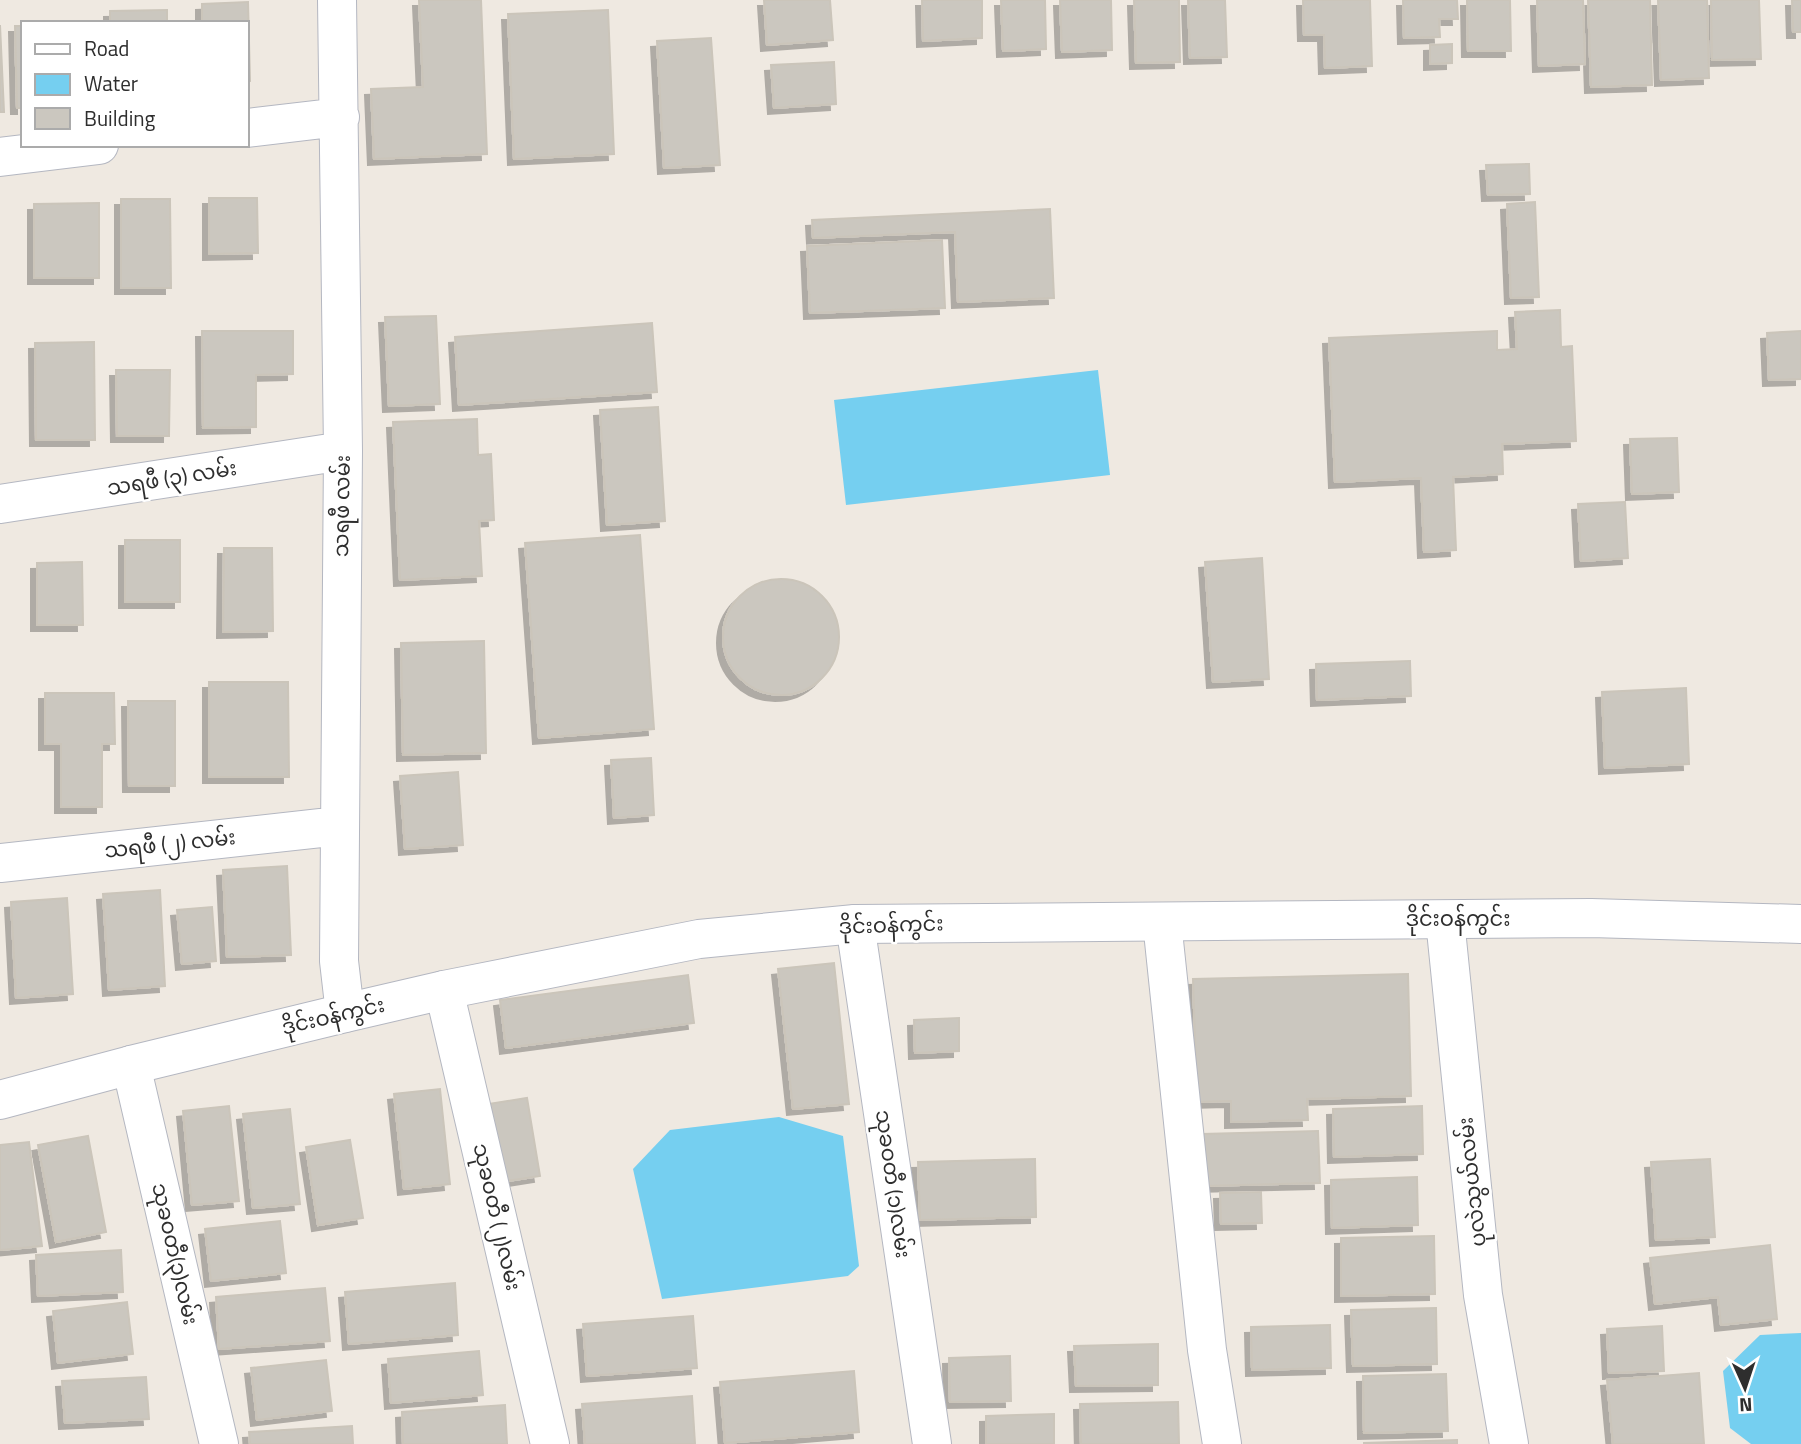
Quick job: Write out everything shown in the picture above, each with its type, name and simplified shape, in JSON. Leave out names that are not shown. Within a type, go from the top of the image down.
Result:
[{"type":"street","name":"သရဖီ လမ်း","points":[[337,0],[343,451],[339,961],[345,1013]]},
{"type":"street","points":[[248,128],[340,117]]},
{"type":"street","points":[[0,157],[82,147]]},
{"type":"street","name":"သရဖီ (၃) လမ်း","points":[[0,504],[343,451]]},
{"type":"street","name":"သရဖီ (၂) လမ်း","points":[[0,863],[339,826]]},
{"type":"street","name":"ဒိုင်းဝန်ကွင်း","points":[[0,1100],[131,1065],[444,990],[699,939],[855,925],[1591,918],[1801,925]]},
{"type":"street","name":"ပုလဲသွယ်လမ်း","points":[[1445,919],[1483,1295],[1509,1444]]},
{"type":"street","points":[[1162,922],[1207,1350],[1222,1444]]},
{"type":"street","name":"သုခဝတီ (၁)လမ်း","points":[[855,925],[932,1444]]},
{"type":"street","name":"သုခဝတီ (၂)လမ်း","points":[[444,990],[550,1444]]},
{"type":"street","name":"သုခဝတီ(၃)လမ်း","points":[[131,1065],[219,1444]]},
{"type":"water","points":[[1098,370],[1110,475],[846,505],[834,400]]},
{"type":"water","points":[[779,1117],[843,1136],[859,1266],[848,1276],[662,1299],[633,1169],[670,1130]]},
{"type":"water","points":[[1801,1333],[1801,1444],[1751,1444],[1730,1428],[1723,1371],[1760,1335]]},
{"type":"building","points":[[419,0],[481,0],[487,154],[374,159],[371,89],[423,87]]},
{"type":"building","points":[[764,0],[830,0],[833,40],[767,45]]},
{"type":"building","points":[[922,0],[982,0],[982,38],[923,41]]},
{"type":"building","points":[[1001,0],[1045,0],[1046,49],[1003,51]]},
{"type":"building","points":[[1060,0],[1111,0],[1112,50],[1062,52]]},
{"type":"building","points":[[1134,0],[1179,0],[1180,62],[1136,63]]},
{"type":"building","points":[[1188,0],[1225,0],[1227,57],[1190,58]]},
{"type":"building","points":[[1303,0],[1370,0],[1372,66],[1325,68],[1324,35],[1304,35]]},
{"type":"building","points":[[1403,0],[1457,0],[1458,19],[1439,19],[1440,37],[1404,38]]},
{"type":"building","points":[[1467,0],[1510,0],[1511,51],[1468,51]]},
{"type":"building","points":[[1537,0],[1583,0],[1585,64],[1539,66]]},
{"type":"building","points":[[1588,0],[1650,0],[1652,85],[1591,87]]},
{"type":"building","points":[[1658,0],[1707,0],[1709,78],[1661,80]]},
{"type":"building","points":[[1711,0],[1759,0],[1761,59],[1712,60]]},
{"type":"building","points":[[1792,0],[1801,0],[1801,32],[1793,32]]},
{"type":"building","points":[[248,2],[250,81],[248,82],[248,21],[202,21],[202,4]]},
{"type":"building","points":[[167,10],[167,21],[110,21],[110,11]]},
{"type":"building","points":[[608,10],[614,154],[514,159],[508,14]]},
{"type":"building","points":[[0,25],[4,112],[0,112]]},
{"type":"building","points":[[15,26],[21,26],[21,108],[17,108]]},
{"type":"building","points":[[711,38],[720,165],[664,168],[657,41]]},
{"type":"building","points":[[1452,44],[1452,63],[1430,64],[1430,45]]},
{"type":"building","points":[[834,62],[836,104],[774,108],[771,65]]},
{"type":"building","points":[[1529,164],[1530,194],[1488,195],[1486,165]]},
{"type":"building","points":[[209,198],[257,198],[258,253],[209,254]]},
{"type":"building","points":[[121,199],[170,199],[171,288],[121,288]]},
{"type":"building","points":[[1535,202],[1539,297],[1511,298],[1507,204]]},
{"type":"building","points":[[99,203],[99,278],[34,278],[34,204]]},
{"type":"building","points":[[1050,209],[1054,298],[958,302],[955,232],[813,238],[812,220]]},
{"type":"building","points":[[942,240],[945,308],[810,313],[807,246]]},
{"type":"building","points":[[1560,310],[1561,347],[1572,346],[1576,441],[1502,444],[1503,474],[1453,477],[1456,550],[1424,552],[1421,478],[1335,482],[1329,338],[1497,331],[1497,350],[1517,349],[1515,312]]},
{"type":"building","points":[[436,316],[440,404],[389,406],[385,317]]},
{"type":"building","points":[[652,323],[657,392],[459,405],[455,337]]},
{"type":"building","points":[[202,331],[293,331],[293,374],[256,375],[256,427],[203,428]]},
{"type":"building","points":[[1801,331],[1801,379],[1769,380],[1767,333]]},
{"type":"building","points":[[94,342],[95,440],[36,440],[35,343]]},
{"type":"building","points":[[116,370],[170,370],[169,436],[117,436]]},
{"type":"building","points":[[658,407],[665,521],[607,525],[600,410]]},
{"type":"building","points":[[477,419],[478,455],[491,454],[494,520],[479,521],[482,576],[400,580],[393,422]]},
{"type":"building","points":[[1677,438],[1679,492],[1632,494],[1630,439]]},
{"type":"building","points":[[1625,502],[1628,558],[1581,561],[1578,504]]},
{"type":"building","points":[[640,535],[654,729],[539,738],[525,543]]},
{"type":"building","points":[[125,540],[180,540],[180,602],[125,602]]},
{"type":"building","points":[[224,548],[272,548],[273,631],[223,632]]},
{"type":"building","points":[[1262,558],[1269,679],[1213,682],[1205,562]]},
{"type":"building","points":[[82,562],[83,625],[37,625],[37,563]]},
{"type":"building","points":[[781,579],[803,583],[822,596],[835,615],[839,637],[835,659],[822,678],[803,691],[781,695],[759,691],[740,678],[727,659],[723,637],[727,615],[740,596],[759,583]]},
{"type":"building","points":[[484,641],[486,753],[403,755],[401,643]]},
{"type":"building","points":[[1410,661],[1411,696],[1317,700],[1316,664]]},
{"type":"building","points":[[209,682],[288,682],[289,777],[209,777]]},
{"type":"building","points":[[1686,688],[1689,764],[1605,768],[1602,692]]},
{"type":"building","points":[[45,693],[114,693],[115,744],[102,744],[102,807],[61,807],[61,744],[45,744]]},
{"type":"building","points":[[128,701],[175,701],[175,786],[129,786]]},
{"type":"building","points":[[651,758],[654,815],[614,818],[611,760]]},
{"type":"building","points":[[458,772],[463,845],[405,849],[400,776]]},
{"type":"building","points":[[287,866],[291,955],[227,957],[223,870]]},
{"type":"building","points":[[160,890],[165,986],[109,990],[103,894]]},
{"type":"building","points":[[67,898],[73,994],[16,998],[11,902]]},
{"type":"building","points":[[212,907],[216,961],[182,964],[177,910]]},
{"type":"building","points":[[834,963],[849,1104],[793,1109],[778,969]]},
{"type":"building","points":[[1408,974],[1411,1096],[1307,1099],[1308,1120],[1231,1122],[1231,1101],[1197,1102],[1193,979]]},
{"type":"building","points":[[688,975],[694,1023],[506,1048],[500,1000]]},
{"type":"building","points":[[959,1018],[959,1051],[915,1053],[914,1020]]},
{"type":"building","points":[[440,1089],[450,1184],[404,1189],[394,1094]]},
{"type":"building","points":[[527,1098],[540,1176],[494,1183],[482,1105]]},
{"type":"building","points":[[229,1106],[239,1201],[192,1205],[183,1111]]},
{"type":"building","points":[[1422,1106],[1423,1154],[1334,1157],[1333,1109]]},
{"type":"building","points":[[290,1109],[300,1204],[253,1208],[243,1114]]},
{"type":"building","points":[[1318,1131],[1320,1183],[1203,1186],[1202,1134]]},
{"type":"building","points":[[88,1136],[106,1232],[56,1242],[38,1145]]},
{"type":"building","points":[[350,1140],[363,1218],[318,1225],[306,1147]]},
{"type":"building","points":[[29,1142],[42,1246],[0,1250],[0,1145]]},
{"type":"building","points":[[1035,1159],[1036,1217],[920,1220],[918,1162]]},
{"type":"building","points":[[1710,1159],[1715,1237],[1656,1240],[1651,1162]]},
{"type":"building","points":[[1417,1177],[1418,1225],[1332,1228],[1331,1180]]},
{"type":"building","points":[[1261,1192],[1262,1223],[1221,1224],[1220,1193]]},
{"type":"building","points":[[280,1221],[286,1273],[211,1281],[205,1229]]},
{"type":"building","points":[[1434,1236],[1435,1294],[1341,1296],[1341,1238]]},
{"type":"building","points":[[1770,1245],[1777,1319],[1721,1325],[1718,1297],[1655,1304],[1650,1258]]},
{"type":"building","points":[[121,1250],[123,1292],[38,1296],[36,1255]]},
{"type":"building","points":[[455,1283],[458,1335],[349,1344],[345,1292]]},
{"type":"building","points":[[325,1288],[330,1341],[219,1349],[216,1297]]},
{"type":"building","points":[[127,1302],[133,1354],[58,1363],[53,1311]]},
{"type":"building","points":[[1436,1308],[1437,1364],[1353,1366],[1351,1310]]},
{"type":"building","points":[[693,1316],[697,1368],[587,1376],[583,1324]]},
{"type":"building","points":[[1330,1325],[1331,1368],[1252,1370],[1251,1327]]},
{"type":"building","points":[[1662,1326],[1664,1371],[1609,1373],[1607,1329]]},
{"type":"building","points":[[1158,1344],[1158,1385],[1076,1386],[1074,1346]]},
{"type":"building","points":[[479,1351],[483,1395],[391,1403],[388,1359]]},
{"type":"building","points":[[1010,1356],[1011,1401],[950,1402],[949,1358]]},
{"type":"building","points":[[326,1360],[332,1411],[257,1420],[251,1368]]},
{"type":"building","points":[[854,1371],[859,1432],[725,1443],[720,1382]]},
{"type":"building","points":[[1699,1373],[1704,1444],[1613,1444],[1607,1380]]},
{"type":"building","points":[[1446,1374],[1448,1431],[1364,1433],[1363,1376]]},
{"type":"building","points":[[146,1377],[149,1419],[65,1423],[62,1381]]},
{"type":"building","points":[[692,1396],[695,1444],[585,1444],[582,1404]]},
{"type":"building","points":[[1178,1402],[1179,1444],[1081,1444],[1080,1404]]},
{"type":"building","points":[[505,1405],[507,1444],[403,1444],[402,1412]]},
{"type":"building","points":[[1054,1414],[1054,1444],[986,1444],[986,1416]]},
{"type":"building","points":[[352,1426],[353,1444],[250,1444],[249,1432]]},
{"type":"building","points":[[1457,1440],[1457,1444],[1364,1444],[1364,1443]]}]
